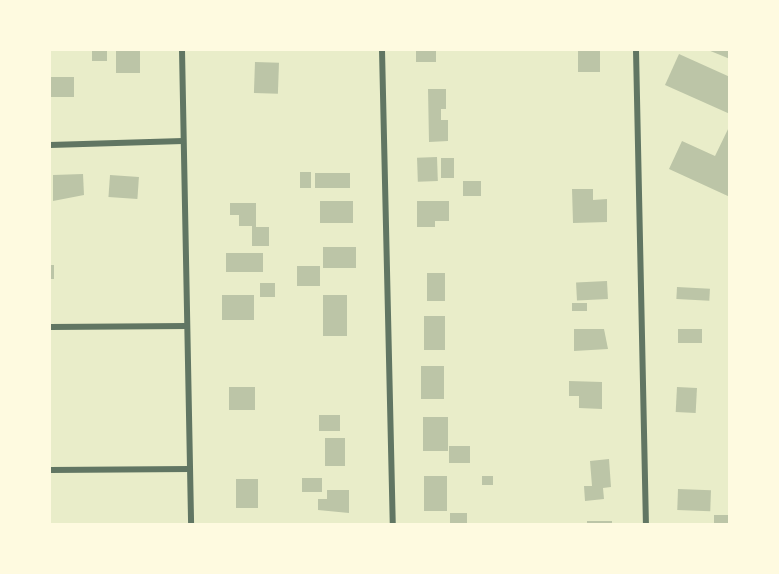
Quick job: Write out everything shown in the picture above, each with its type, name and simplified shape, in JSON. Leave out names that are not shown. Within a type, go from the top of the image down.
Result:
[{"type":"street","points":[[182,50],[191,525]]},
{"type":"street","points":[[382,50],[393,525]]},
{"type":"street","points":[[636,50],[646,525]]},
{"type":"street","points":[[50,145],[183,141]]},
{"type":"street","points":[[50,327],[187,326]]},
{"type":"street","points":[[50,470],[190,470]]},
{"type":"building","points":[[92,50],[107,50],[107,61],[92,61]]},
{"type":"building","points":[[416,50],[436,50],[436,62],[416,62]]},
{"type":"building","points":[[578,50],[600,50],[600,72],[578,72]]},
{"type":"building","points":[[708,50],[730,50],[730,59]]},
{"type":"building","points":[[116,51],[140,51],[140,73],[116,73]]},
{"type":"building","points":[[679,54],[730,77],[730,114],[665,85]]},
{"type":"building","points":[[255,62],[279,63],[278,94],[254,93]]},
{"type":"building","points":[[50,77],[74,77],[74,97],[50,97]]},
{"type":"building","points":[[428,89],[446,89],[446,109],[441,109],[441,120],[448,120],[448,141],[429,142]]},
{"type":"building","points":[[730,125],[730,197],[669,169],[682,141],[715,156]]},
{"type":"building","points":[[437,157],[438,181],[418,182],[417,158]]},
{"type":"building","points":[[441,158],[454,158],[454,178],[441,178]]},
{"type":"building","points":[[300,172],[311,172],[311,188],[300,188]]},
{"type":"building","points":[[315,173],[350,173],[350,188],[315,188]]},
{"type":"building","points":[[83,174],[84,195],[53,201],[53,175]]},
{"type":"building","points":[[110,175],[139,177],[137,199],[108,197]]},
{"type":"building","points":[[463,181],[481,181],[481,196],[463,196]]},
{"type":"building","points":[[572,189],[593,189],[593,200],[607,199],[607,222],[573,223]]},
{"type":"building","points":[[320,201],[353,201],[353,223],[320,223]]},
{"type":"building","points":[[417,201],[449,201],[449,221],[435,221],[435,227],[417,227]]},
{"type":"building","points":[[230,203],[256,203],[256,227],[269,227],[269,246],[252,246],[252,226],[239,226],[239,215],[230,215]]},
{"type":"building","points":[[323,247],[356,247],[356,268],[323,268]]},
{"type":"building","points":[[226,253],[263,253],[263,272],[226,272]]},
{"type":"building","points":[[50,265],[54,265],[54,279],[50,279]]},
{"type":"building","points":[[297,266],[320,266],[320,286],[297,286]]},
{"type":"building","points":[[427,273],[445,273],[445,301],[427,301]]},
{"type":"building","points":[[607,281],[608,299],[577,301],[576,283]]},
{"type":"building","points":[[260,283],[275,283],[275,297],[260,297]]},
{"type":"building","points":[[677,287],[710,289],[709,301],[676,299]]},
{"type":"building","points":[[222,295],[254,295],[254,320],[222,320]]},
{"type":"building","points":[[323,295],[347,295],[347,336],[323,336]]},
{"type":"building","points":[[572,303],[587,303],[587,311],[572,311]]},
{"type":"building","points":[[424,316],[445,316],[445,350],[424,350]]},
{"type":"building","points":[[574,329],[604,329],[608,349],[574,351]]},
{"type":"building","points":[[678,329],[702,329],[702,343],[678,343]]},
{"type":"building","points":[[421,366],[444,366],[444,399],[421,399]]},
{"type":"building","points":[[569,381],[602,382],[602,409],[579,408],[579,396],[569,396]]},
{"type":"building","points":[[229,387],[255,387],[255,410],[229,410]]},
{"type":"building","points":[[677,387],[697,388],[696,413],[676,412]]},
{"type":"building","points":[[319,415],[340,415],[340,431],[319,431]]},
{"type":"building","points":[[423,417],[448,417],[448,451],[423,451]]},
{"type":"building","points":[[325,438],[345,438],[345,466],[325,466]]},
{"type":"building","points":[[449,446],[470,446],[470,463],[449,463]]},
{"type":"building","points":[[609,459],[611,487],[603,488],[604,499],[585,501],[584,486],[592,486],[590,461]]},
{"type":"building","points":[[424,476],[447,476],[447,511],[424,511]]},
{"type":"building","points":[[482,476],[493,476],[493,485],[482,485]]},
{"type":"building","points":[[302,478],[322,478],[322,492],[302,492]]},
{"type":"building","points":[[236,479],[258,479],[258,508],[236,508]]},
{"type":"building","points":[[678,489],[711,490],[710,511],[677,510]]},
{"type":"building","points":[[327,490],[349,490],[349,513],[318,510],[318,499],[327,499]]},
{"type":"building","points":[[450,513],[467,513],[467,524],[450,524]]},
{"type":"building","points":[[714,515],[730,515],[730,524],[714,524]]},
{"type":"building","points":[[587,521],[612,521],[612,524],[587,524]]}]
